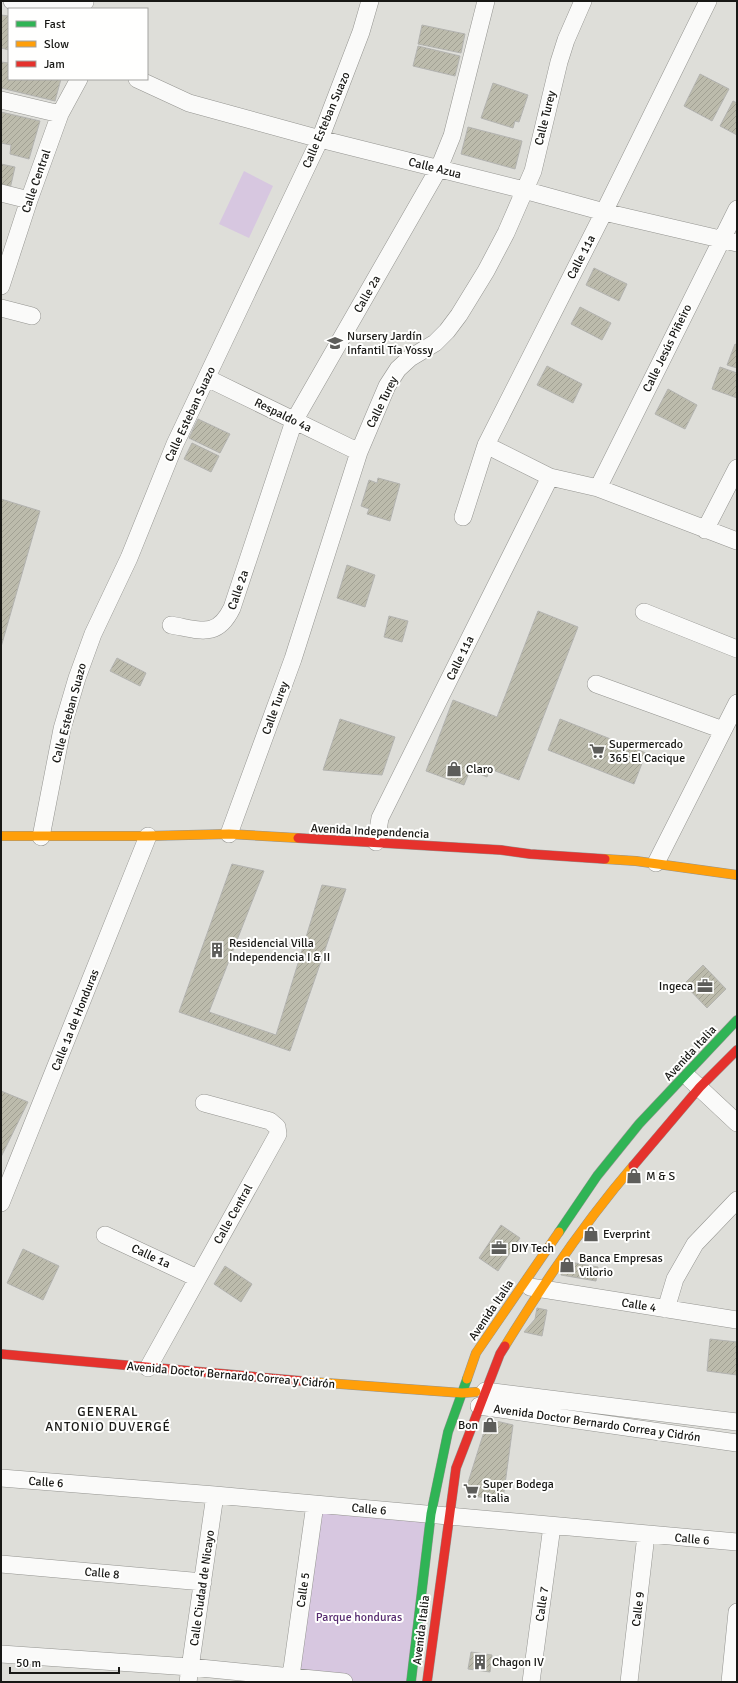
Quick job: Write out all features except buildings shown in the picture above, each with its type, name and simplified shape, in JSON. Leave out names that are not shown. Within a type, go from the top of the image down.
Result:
[{"type":"street","points":[[12,1],[52,8]]},
{"type":"street","name":"Calle Esteban Suazo","points":[[40,837],[62,729],[92,634],[129,558],[175,444],[320,139],[361,32],[370,1]]},
{"type":"street","name":"Calle 2a","points":[[171,626],[206,632],[214,630],[228,618],[294,421],[439,168],[452,136],[486,1]]},
{"type":"street","name":"Calle Turey","points":[[228,834],[293,659],[359,452],[387,386],[398,369],[410,358],[434,343],[447,331],[459,316],[486,271],[506,232],[533,171],[559,62],[566,40],[583,1]]},
{"type":"street","name":"Calle 11a","points":[[463,517],[486,445],[604,212],[708,1]]},
{"type":"street","points":[[71,8],[86,4]]},
{"type":"street","name":"Calle Central","points":[[1,286],[29,200],[60,114],[78,80]]},
{"type":"street","name":"Calle Azua","points":[[139,80],[189,103],[320,139],[439,168],[604,212],[729,241]]},
{"type":"street","points":[[1,100],[60,114]]},
{"type":"street","points":[[1,193],[29,200]]},
{"type":"street","name":"Calle Jesús Piñeiro","points":[[598,488],[729,241],[737,209]]},
{"type":"street","points":[[1,308],[32,316]]},
{"type":"street","name":"Respaldo 4a","points":[[207,378],[359,452]]},
{"type":"street","points":[[486,445],[550,477],[598,488],[737,541]]},
{"type":"street","points":[[706,530],[737,468]]},
{"type":"street","name":"Calle 11a","points":[[376,842],[380,818],[550,477]]},
{"type":"street","points":[[644,612],[737,649]]},
{"type":"street","points":[[596,684],[723,730]]},
{"type":"street","points":[[656,863],[737,703]]},
{"type":"street","name":"Avenida Independencia","points":[[1,836],[40,837],[228,834],[501,850],[530,854],[656,863],[737,874]]},
{"type":"street","name":"Calle 1a de Honduras","points":[[1,1203],[148,836]]},
{"type":"street","name":"Avenida Italia","points":[[411,1682],[431,1514],[448,1432],[476,1353],[597,1176],[639,1124],[686,1076],[737,1020]]},
{"type":"street","name":"Avenida Italia","points":[[427,1682],[448,1516],[456,1468],[500,1354],[540,1289],[612,1190],[700,1088],[737,1050]]},
{"type":"street","points":[[686,1076],[737,1122]]},
{"type":"street","name":"Calle Central","points":[[148,1368],[278,1134],[277,1127],[270,1121],[204,1103]]},
{"type":"street","points":[[666,1309],[675,1279],[695,1244],[737,1200]]},
{"type":"street","name":"Calle 1a","points":[[105,1235],[197,1278]]},
{"type":"street","name":"Calle 4","points":[[522,1286],[737,1320]]},
{"type":"street","name":"Avenida Doctor Bernardo Correa y Cidrón","points":[[1,1354],[148,1368],[462,1393],[482,1398],[737,1443]]},
{"type":"street","name":"Avenida Doctor Bernardo Correa y Cidrón","points":[[462,1393],[482,1398],[737,1422]]},
{"type":"street","name":"Calle 6","points":[[1,1478],[215,1495],[737,1542]]},
{"type":"street","name":"Calle Ciudad de Nicayo","points":[[189,1675],[215,1495]]},
{"type":"street","name":"Calle 5","points":[[291,1676],[315,1504]]},
{"type":"street","name":"Calle 7","points":[[532,1682],[552,1526]]},
{"type":"street","name":"Calle 9","points":[[629,1682],[646,1535]]},
{"type":"street","name":"Calle 8","points":[[1,1564],[203,1582]]},
{"type":"street","points":[[730,1682],[737,1612]]},
{"type":"street","points":[[1,1654],[189,1675],[291,1676],[344,1682]]},
{"type":"green space","points":[[244,171],[273,186],[249,238],[219,224]]},
{"type":"green space","name":"Parque honduras","points":[[315,1504],[431,1514],[411,1682],[344,1682],[291,1676]]},
{"type":"traffic: fast","points":[[559,1232],[597,1176],[639,1124],[737,1020]]},
{"type":"traffic: fast","points":[[411,1682],[431,1514],[448,1432],[467,1379]]},
{"type":"traffic: slow","points":[[1,836],[148,836],[229,834],[298,838]]},
{"type":"traffic: slow","points":[[605,859],[636,861],[737,875]]},
{"type":"traffic: slow","points":[[505,1346],[581,1231],[633,1166]]},
{"type":"traffic: slow","points":[[467,1379],[476,1353],[559,1232]]},
{"type":"traffic: slow","points":[[313,1382],[462,1393],[476,1392]]},
{"type":"traffic: jam","points":[[298,838],[501,850],[530,854],[605,859]]},
{"type":"traffic: jam","points":[[633,1166],[700,1087],[737,1050]]},
{"type":"traffic: jam","points":[[427,1682],[456,1468],[500,1354],[505,1346]]},
{"type":"traffic: jam","points":[[1,1354],[313,1382]]},
{"type":"place","name":"Nursery Jardín Infantil Tía Yossy","points":[[335,343]]},
{"type":"place","name":"Supermercado 365 El Cacique","points":[[597,751]]},
{"type":"place","name":"Claro","points":[[454,769]]},
{"type":"place","name":"Residencial Villa Independencia I & II","points":[[217,950]]},
{"type":"place","name":"Ingeca","points":[[705,986]]},
{"type":"place","name":"M & S","points":[[634,1176]]},
{"type":"place","name":"Everprint","points":[[591,1234]]},
{"type":"place","name":"DIY Tech","points":[[499,1248]]},
{"type":"place","name":"Banca Empresas Vilorio","points":[[567,1265]]},
{"type":"place","name":"Bon","points":[[490,1425]]},
{"type":"place","name":"Super Bodega Italia","points":[[471,1491]]},
{"type":"place","name":"Chagon IV","points":[[480,1662]]},
{"type":"district","name":"GENERAL ANTONIO DUVERGÉ","points":[[108,1418]]}]
